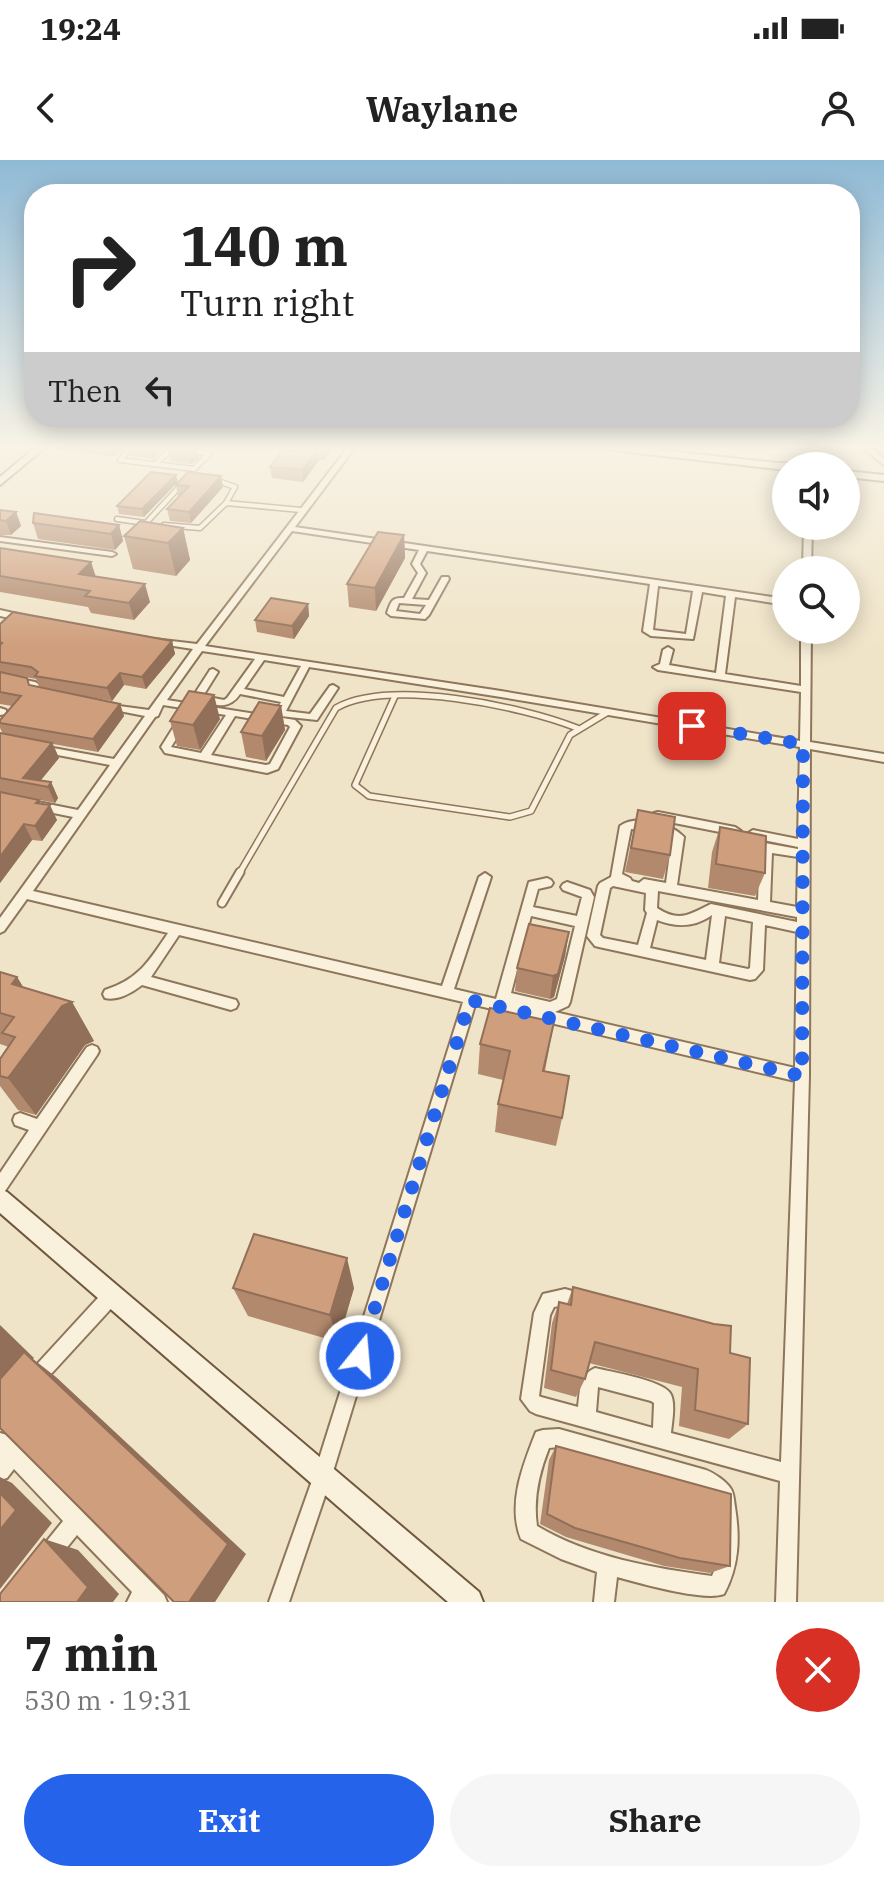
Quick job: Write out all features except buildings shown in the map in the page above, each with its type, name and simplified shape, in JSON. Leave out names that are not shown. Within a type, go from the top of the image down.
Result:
[{"type":"street","points":[[0,928],[299,513]]},
{"type":"street","points":[[288,528],[422,552],[772,600]]},
{"type":"street","points":[[0,539],[11,544],[112,554]]},
{"type":"street","points":[[422,552],[444,559]]},
{"type":"street","points":[[422,552],[416,566],[422,573],[441,577],[432,603],[422,617],[391,613],[396,600],[432,603]]},
{"type":"street","points":[[407,600],[422,573]]},
{"type":"street","points":[[654,583],[648,631],[651,633],[690,637],[698,589]]},
{"type":"street","points":[[720,676],[731,594]]},
{"type":"street","points":[[3,617],[37,620]]},
{"type":"street","points":[[139,638],[884,758]]},
{"type":"street","points":[[786,1602],[802,1076],[806,644]]},
{"type":"street","points":[[668,650],[661,667],[805,690]]},
{"type":"street","points":[[213,672],[197,698],[226,703],[260,659]]},
{"type":"street","points":[[306,665],[280,713],[313,718],[333,688]]},
{"type":"street","points":[[0,678],[35,685]]},
{"type":"street","points":[[238,691],[285,700]]},
{"type":"street","points":[[162,702],[193,706],[261,717],[296,726],[274,766],[267,769],[167,749],[193,706]]},
{"type":"street","points":[[95,703],[154,714]]},
{"type":"street","points":[[204,757],[232,713]]},
{"type":"street","points":[[254,729],[261,717]]},
{"type":"street","points":[[28,746],[118,763]]},
{"type":"street","points":[[234,763],[240,751]]},
{"type":"street","points":[[29,804],[81,815]]},
{"type":"street","points":[[643,813],[803,849]]},
{"type":"street","points":[[671,888],[678,837],[673,832],[626,826],[617,877],[802,920]]},
{"type":"street","points":[[710,838],[766,848],[803,849]]},
{"type":"street","points":[[762,912],[711,909],[703,917],[688,921],[665,918],[649,906],[652,890],[611,881],[604,886],[593,936],[643,952],[754,974],[762,912],[766,848]]},
{"type":"street","points":[[446,994],[485,877]]},
{"type":"street","points":[[502,1002],[528,933],[527,910],[533,885],[547,883]]},
{"type":"street","points":[[24,894],[470,1000],[551,1008],[563,1002],[569,942],[581,922],[588,897],[586,893],[567,887]]},
{"type":"street","points":[[527,910],[581,922]]},
{"type":"street","points":[[712,967],[719,911]]},
{"type":"street","points":[[643,952],[653,912]]},
{"type":"street","points":[[110,994],[129,990],[142,980],[176,930]]},
{"type":"street","points":[[142,980],[231,1004]]},
{"type":"street","points":[[279,1602],[323,1475],[470,1000]]},
{"type":"street","points":[[502,1002],[802,1076]]},
{"type":"street","points":[[0,1186],[92,1051]]},
{"type":"street","points":[[20,1120],[40,1127]]},
{"type":"street","points":[[0,1199],[469,1602]]},
{"type":"street","points":[[25,1390],[113,1294]]},
{"type":"street","points":[[595,1305],[565,1297],[549,1300],[542,1313],[530,1399],[549,1410],[790,1474]]},
{"type":"street","points":[[586,1420],[590,1383],[595,1377],[656,1393],[663,1399],[662,1440]]},
{"type":"street","points":[[559,1438],[706,1479],[723,1493],[727,1516],[725,1577],[717,1587],[608,1564],[546,1545],[528,1532],[524,1512],[533,1462],[543,1439],[559,1438]]},
{"type":"street","points":[[0,1471],[7,1449],[77,1519],[146,1598]]},
{"type":"street","points":[[39,1567],[77,1519]]},
{"type":"street","points":[[604,1602],[608,1564]]},
{"type":"lane","points":[[146,523],[155,513]]},
{"type":"lane","points":[[117,519],[200,528],[215,513]]},
{"type":"lane","points":[[222,903],[340,702],[355,696],[432,696],[528,711],[563,720],[577,728]]},
{"type":"lane","points":[[395,696],[355,785],[369,796],[493,815],[523,815],[531,811],[563,745],[577,728],[608,712]]},
{"type":"route","points":[[360,1356],[470,1000],[802,1076],[803,744],[692,726]]}]
